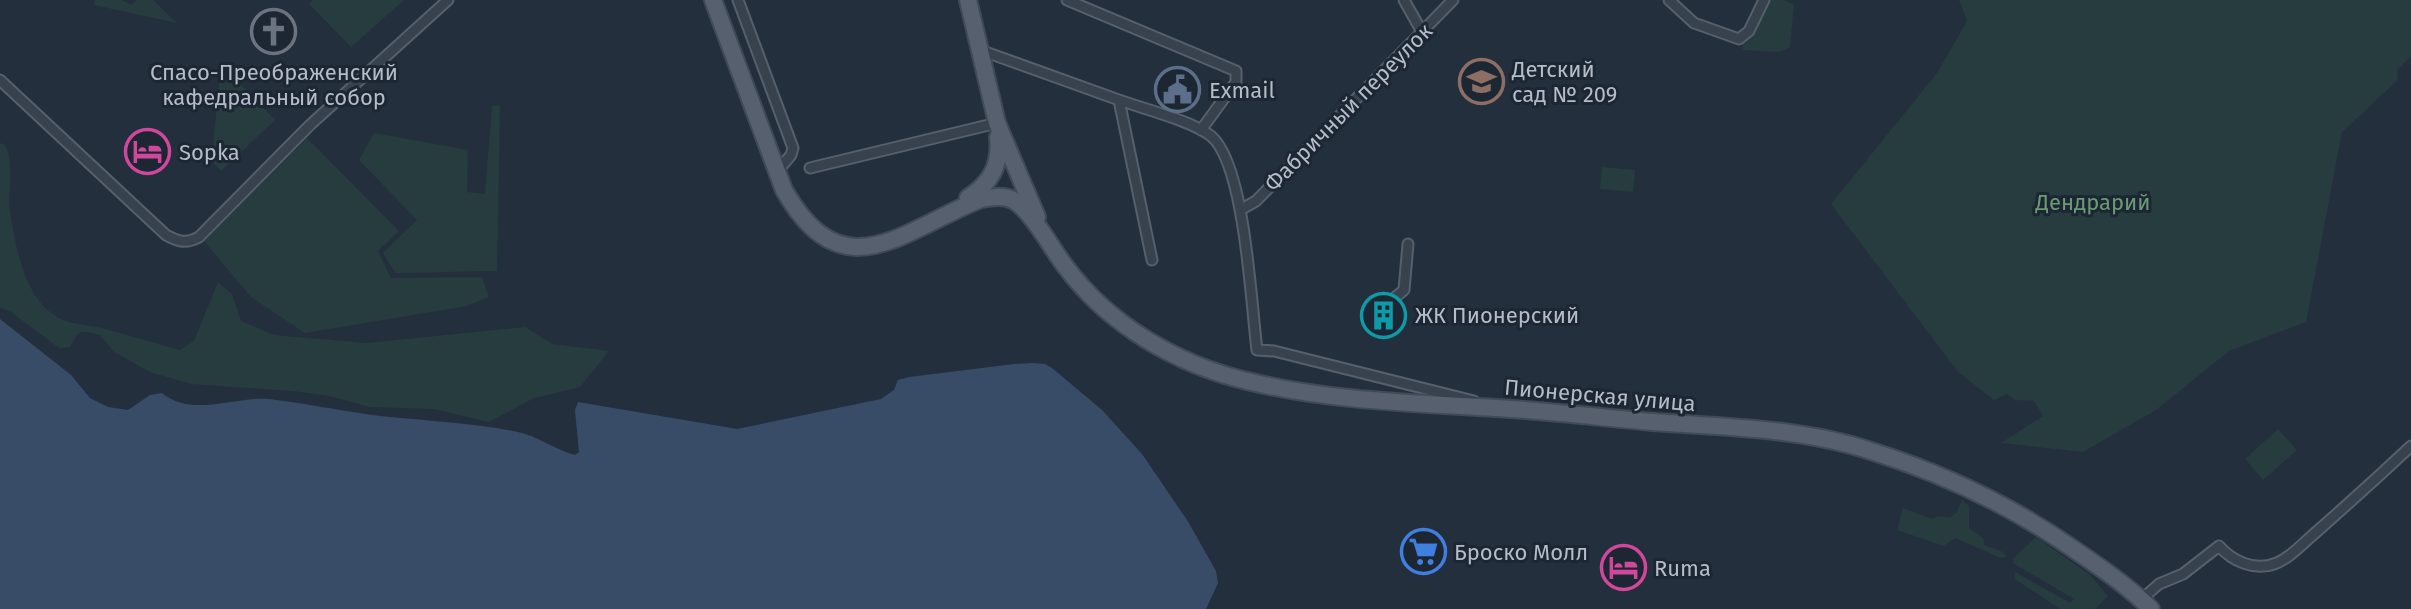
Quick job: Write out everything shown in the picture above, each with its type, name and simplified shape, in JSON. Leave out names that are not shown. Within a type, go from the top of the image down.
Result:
[{"type":"main road","points":[[713,0],[776,173],[797,213],[820,237],[836,244],[856,247],[884,243],[981,199],[997,197],[1013,200],[1049,244]]},
{"type":"main road","points":[[937,219],[986,185],[994,172],[999,144],[997,123],[968,0]]},
{"type":"main road","points":[[997,123],[1049,244]]},
{"type":"main road","name":"Пионерская улица","points":[[1049,244],[1083,289],[1107,312],[1137,334],[1202,368],[1283,389],[1424,405],[1513,409],[1754,430],[1871,451],[1940,476],[2011,509],[2092,562],[2146,604]]},
{"type":"street","points":[[0,80],[166,235],[179,242],[190,242],[199,237],[310,125],[448,0]]},
{"type":"street","points":[[738,0],[793,148],[776,173]]},
{"type":"street","points":[[1067,0],[1236,71],[1236,82],[1201,130]]},
{"type":"street","points":[[1404,0],[1422,32]]},
{"type":"street","name":"Фабричный переулок","points":[[1240,210],[1256,201],[1453,0]]},
{"type":"street","points":[[1669,0],[1694,23],[1739,39],[1749,31],[1764,0]]},
{"type":"street","points":[[980,50],[1201,130],[1216,141],[1225,159],[1240,210],[1257,350],[1274,351],[1392,379],[1424,390],[1513,409]]},
{"type":"street","points":[[1119,100],[1152,260]]},
{"type":"street","points":[[810,168],[997,123]]},
{"type":"street","points":[[1383,307],[1404,290],[1408,244]]},
{"type":"street","points":[[2146,604],[2159,584],[2183,574],[2219,546],[2228,557],[2255,566],[2275,564],[2352,501],[2411,446]]},
{"type":"green space","points":[[95,0],[122,0],[131,5],[137,0],[153,0],[177,23],[94,5]]},
{"type":"green space","points":[[313,0],[404,0],[351,47],[309,4]]},
{"type":"green space","points":[[1766,0],[1784,0],[1794,5],[1790,47],[1780,52],[1743,50],[1743,36]]},
{"type":"green space","name":"Дендрарий","points":[[1959,0],[2411,0],[2411,56],[2397,70],[2398,80],[2342,132],[2306,322],[2229,351],[2156,410],[2083,452],[2001,443],[2043,416],[2034,401],[2015,400],[2007,394],[1994,400],[1958,372],[1831,204],[1937,73],[1967,21]]},
{"type":"green space","points":[[221,64],[275,120],[221,171],[205,154],[213,146]]},
{"type":"green space","points":[[500,105],[497,271],[395,273],[383,253],[417,220],[359,160],[374,133],[468,150],[467,192],[485,194],[492,106]]},
{"type":"green space","points":[[307,138],[399,231],[378,251],[391,278],[482,277],[489,297],[467,306],[305,333],[251,297],[204,241]]},
{"type":"green space","points":[[0,143],[5,145],[10,160],[10,211],[25,275],[41,303],[52,314],[66,321],[180,350],[194,341],[218,282],[232,294],[241,321],[274,335],[367,343],[525,327],[552,344],[609,351],[580,387],[534,398],[489,422],[433,409],[369,407],[330,396],[293,391],[191,384],[150,372],[114,352],[100,335],[89,332],[77,335],[70,347],[59,348],[11,312],[0,308]]},
{"type":"green space","points":[[1602,167],[1635,170],[1633,192],[1600,189]]},
{"type":"green space","points":[[2278,429],[2297,450],[2263,480],[2245,459]]},
{"type":"green space","points":[[1962,500],[1969,506],[1969,528],[1983,538],[1984,545],[2003,552],[2007,557],[2001,558],[1955,538],[1944,546],[1897,530],[1903,508],[1932,519],[1938,516],[1950,518]]},
{"type":"green space","points":[[2036,537],[2089,574],[2108,596],[2095,609],[2060,609],[2015,579],[2015,572],[2070,603],[2074,599],[2013,563],[2013,559]]},
{"type":"water","points":[[0,319],[71,375],[90,398],[108,407],[128,410],[150,395],[162,393],[186,404],[200,405],[269,399],[372,415],[500,429],[525,434],[575,455],[579,452],[575,410],[578,402],[737,429],[881,399],[894,390],[898,380],[909,377],[1014,364],[1045,364],[1102,410],[1142,454],[1187,520],[1216,571],[1218,583],[1206,609],[0,609]]},
{"type":"place","name":"Спасо-Преображенский кафедральный собор","points":[[274,31]]},
{"type":"place","name":"Детский сад № 209","points":[[1481,82]]},
{"type":"place","name":"Exmail","points":[[1178,90]]},
{"type":"place","name":"Sopka","points":[[148,152]]},
{"type":"place","name":"ЖК Пионерский","points":[[1384,315]]},
{"type":"place","name":"Броско Молл","points":[[1423,552]]},
{"type":"place","name":"Ruma","points":[[1623,568]]}]
